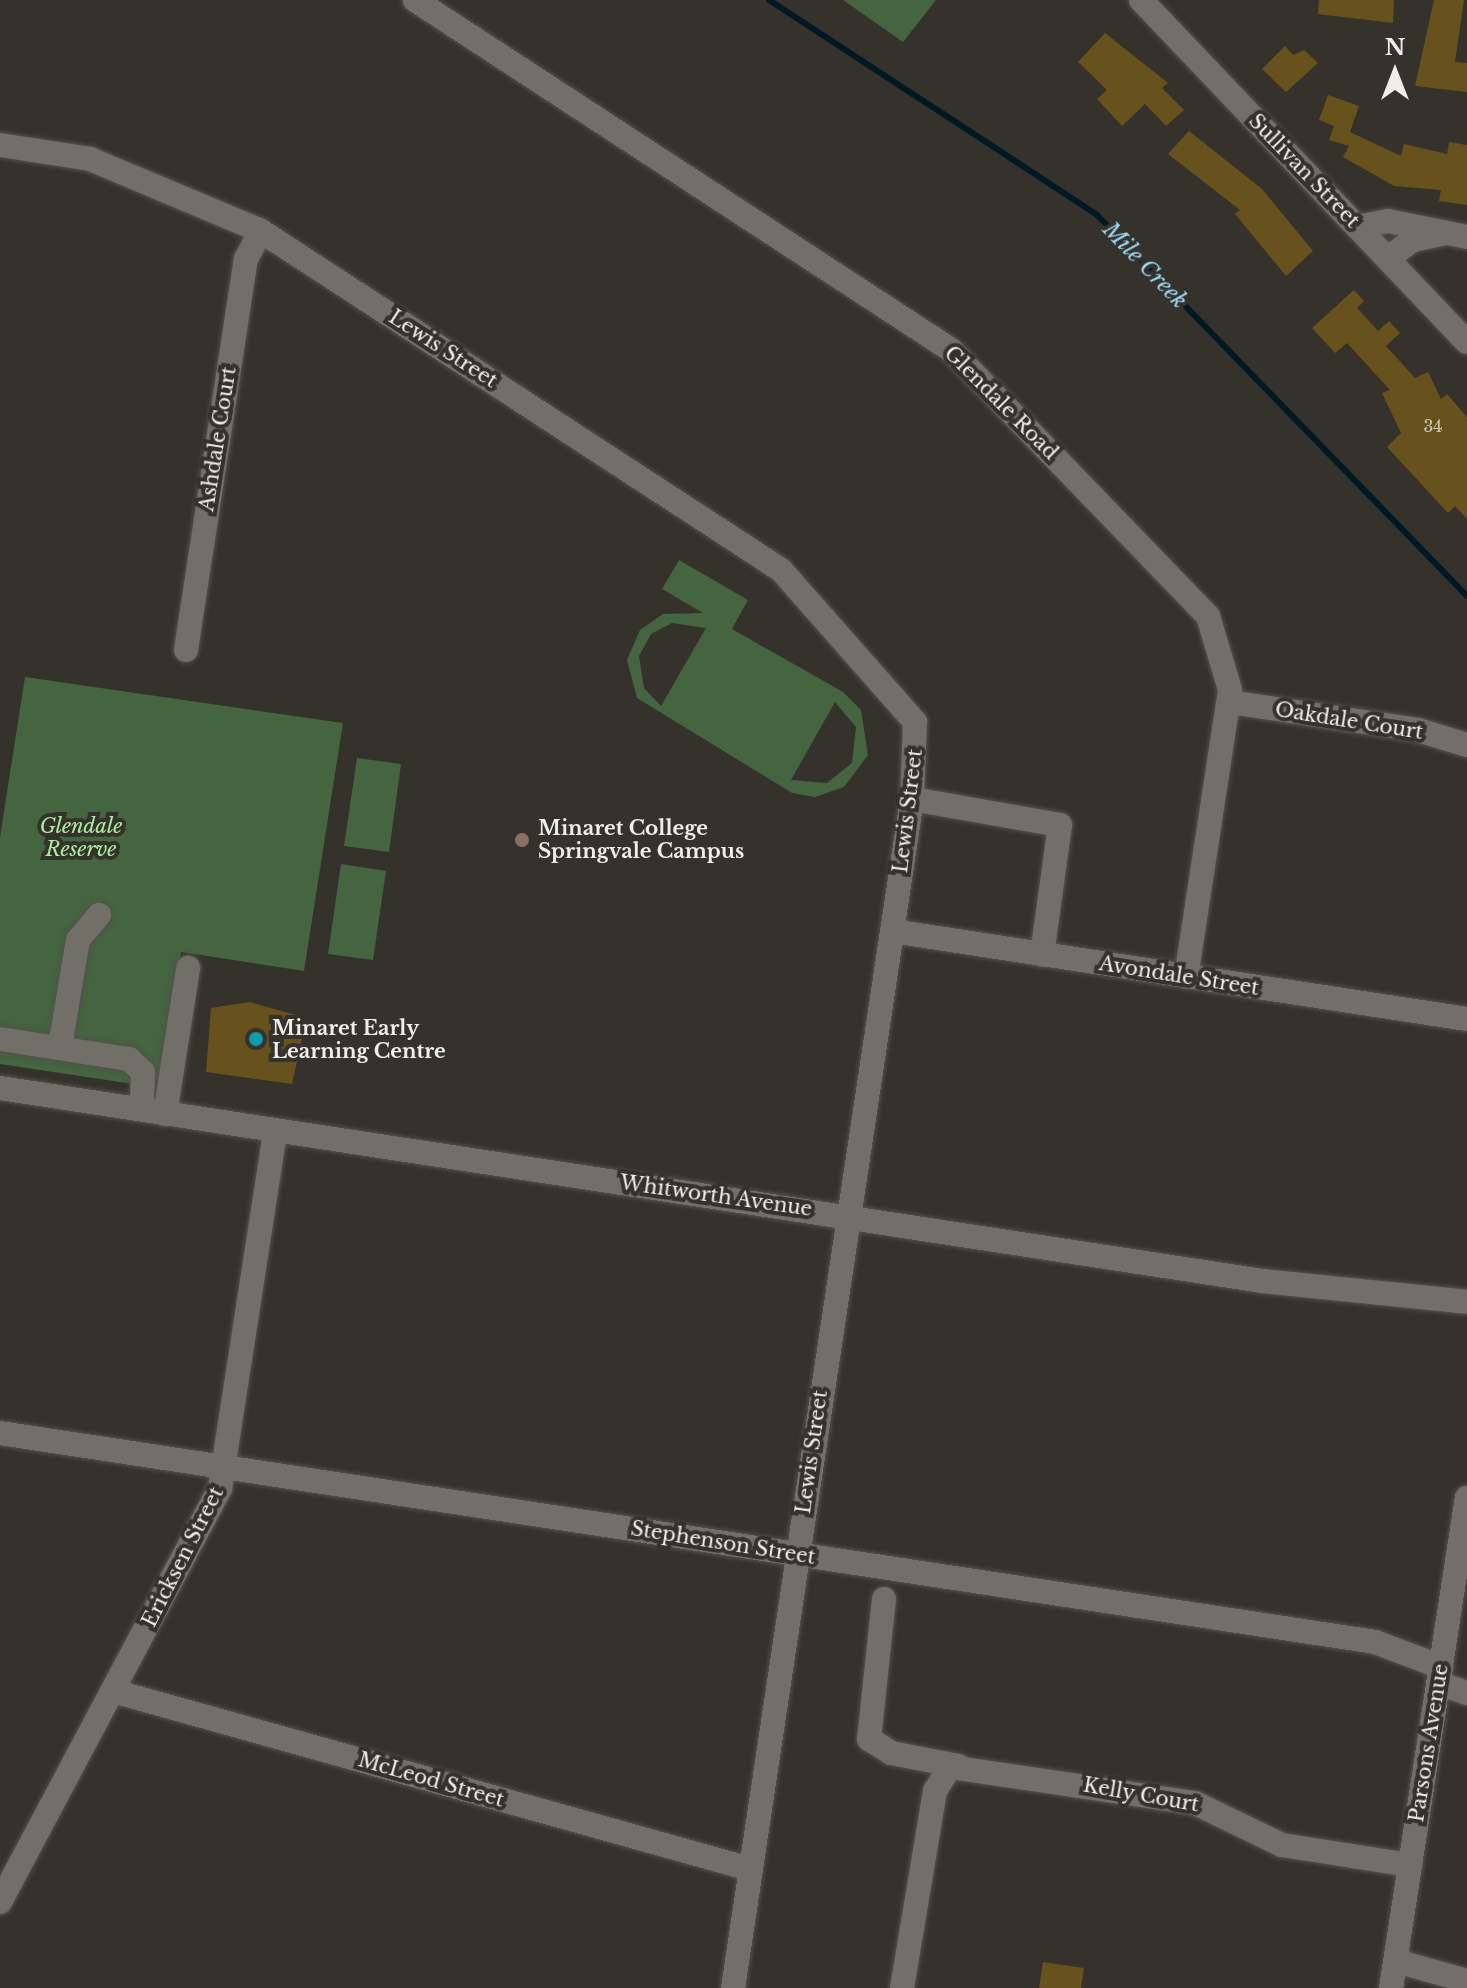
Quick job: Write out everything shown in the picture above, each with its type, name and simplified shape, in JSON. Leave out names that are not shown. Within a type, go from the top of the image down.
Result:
[{"type":"street","name":"Glendale Road","points":[[415,0],[951,350],[1208,616],[1227,669],[1229,702],[1186,977]]},
{"type":"street","name":"Sullivan Street","points":[[1141,0],[1467,342]]},
{"type":"street","name":"Lewis Street","points":[[0,145],[90,159],[261,231],[781,570],[915,722],[912,799],[733,1988]]},
{"type":"street","points":[[1357,227],[1388,221],[1455,235]]},
{"type":"street","name":"Ashdale Court","points":[[186,650],[246,259],[261,231]]},
{"type":"street","points":[[1388,258],[1413,240],[1455,235]]},
{"type":"street","name":"Oakdale Court","points":[[1229,702],[1418,730],[1467,745]]},
{"type":"street","points":[[912,799],[1060,825],[1042,955]]},
{"type":"street","points":[[60,1047],[78,940],[99,915]]},
{"type":"street","name":"Avondale Street","points":[[892,931],[1467,1019]]},
{"type":"street","points":[[153,1112],[188,968]]},
{"type":"street","points":[[0,1039],[60,1047],[139,1065],[153,1112]]},
{"type":"street","name":"Whitworth Avenue","points":[[0,1088],[275,1132],[1432,1303],[1467,1302]]},
{"type":"street","name":"Ericksen Street","points":[[0,1902],[211,1508],[225,1467],[275,1132]]},
{"type":"street","name":"Whitworth Avenue","points":[[1432,1303],[1467,1316]]},
{"type":"street","name":"Stephenson Street","points":[[0,1433],[1375,1642],[1440,1675],[1467,1693]]},
{"type":"street","name":"Parsons Avenue","points":[[1393,1976],[1467,1498]]},
{"type":"street","name":"Kelly Court","points":[[884,1599],[869,1739],[891,1753],[1195,1803],[1282,1845],[1410,1865]]},
{"type":"street","name":"McLeod Street","points":[[113,1691],[750,1869]]},
{"type":"street","points":[[902,1988],[935,1791],[944,1770],[959,1766]]},
{"type":"street","points":[[1393,1976],[1462,1980]]},
{"type":"green space","points":[[843,0],[936,0],[903,42]]},
{"type":"green space","points":[[679,560],[748,600],[732,629],[843,692],[861,710],[868,755],[844,787],[815,797],[792,793],[637,698],[627,660],[640,630],[663,614],[703,613],[662,589]],"holes":[[[672,623],[706,628],[661,706],[644,688],[639,656],[651,634]],[[835,702],[856,727],[852,763],[827,783],[791,780]]]},
{"type":"green space","name":"Glendale Reserve","points":[[25,677],[343,723],[304,971],[181,952],[160,1088],[0,1064],[0,837]]},
{"type":"green space","points":[[357,758],[401,764],[389,852],[344,846]]},
{"type":"green space","points":[[341,864],[386,871],[373,960],[328,954]]},
{"type":"building","points":[[1319,0],[1394,0],[1393,23],[1318,14]]},
{"type":"building","points":[[1434,0],[1464,0],[1455,62],[1467,63],[1467,92],[1415,86]]},
{"type":"building","points":[[1105,33],[1168,83],[1162,88],[1184,110],[1166,126],[1145,104],[1122,126],[1097,99],[1107,90],[1078,62]]},
{"type":"building","points":[[1285,46],[1293,55],[1304,50],[1318,63],[1286,92],[1262,69]]},
{"type":"building","points":[[1328,95],[1359,106],[1350,132],[1401,156],[1404,144],[1447,154],[1449,142],[1467,145],[1467,205],[1439,201],[1441,190],[1394,186],[1343,157],[1349,146],[1329,140],[1334,126],[1319,120]]},
{"type":"building","points":[[1189,131],[1262,189],[1313,251],[1286,276],[1235,214],[1240,210],[1168,154]]},
{"type":"building","points":[[1354,290],[1364,301],[1357,308],[1378,331],[1389,321],[1400,333],[1386,346],[1415,378],[1428,372],[1441,399],[1447,394],[1467,417],[1467,519],[1455,506],[1448,513],[1387,447],[1401,433],[1382,393],[1390,390],[1347,343],[1335,353],[1312,328]]},
{"type":"building","name":"Minaret Early Learning Centre","points":[[250,1002],[299,1016],[295,1027],[304,1030],[292,1084],[206,1072],[211,1008]]},
{"type":"building","points":[[1043,1962],[1084,1968],[1081,1988],[1039,1988]]},
{"type":"waterway","name":"Mile Creek","points":[[769,0],[1097,215],[1467,596]]},
{"type":"place","name":"Minaret College Springvale Campus","points":[[522,840]]},
{"type":"place","name":"Minaret Early Learning Centre","points":[[256,1039]]}]
